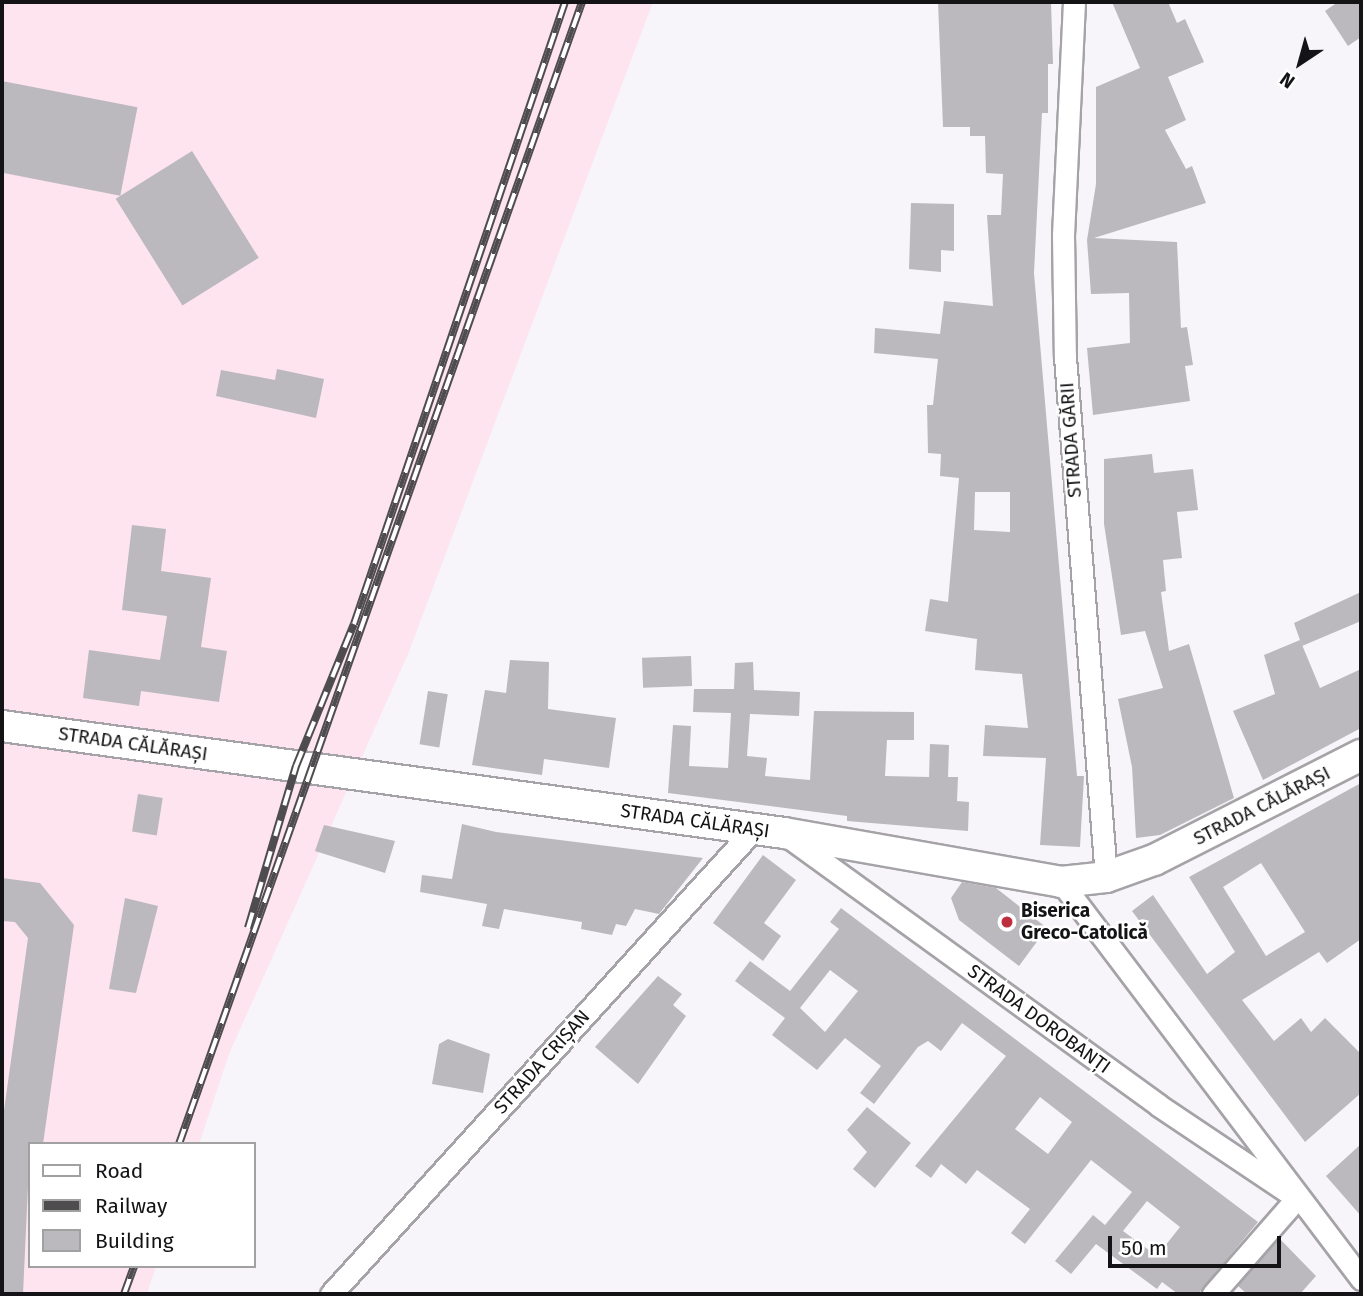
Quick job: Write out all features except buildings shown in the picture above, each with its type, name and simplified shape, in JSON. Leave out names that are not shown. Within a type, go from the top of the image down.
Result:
[{"type":"main road","name":"STRADA CĂLĂRAȘI","points":[[2,726],[784,834],[1061,882],[1105,877],[1154,860],[1361,755]]},
{"type":"street","name":"STRADA GĂRII","points":[[1074,2],[1063,235],[1065,357],[1105,877]]},
{"type":"street","name":"STRADA CRIȘAN","points":[[331,1294],[753,830]]},
{"type":"street","name":"STRADA DOROBANȚI","points":[[784,834],[1158,1105],[1297,1198]]},
{"type":"street","name":"STRADA DOROBANȚI","points":[[1061,882],[1297,1198],[1361,1279]]},
{"type":"street","points":[[1213,1294],[1297,1198]]},
{"type":"shaded area","points":[[2,2],[653,2],[408,654],[229,1054],[200,1142],[28,1142],[28,1268],[155,1268],[147,1294],[2,1294]]},
{"type":"railway","points":[[248,928],[296,766],[354,624],[565,2]]},
{"type":"railway","points":[[180,1142],[582,2]]},
{"type":"railway","points":[[124,1294],[133,1268]]},
{"type":"place","name":"Biserica Greco-Catolică","points":[[1007,922]]}]
